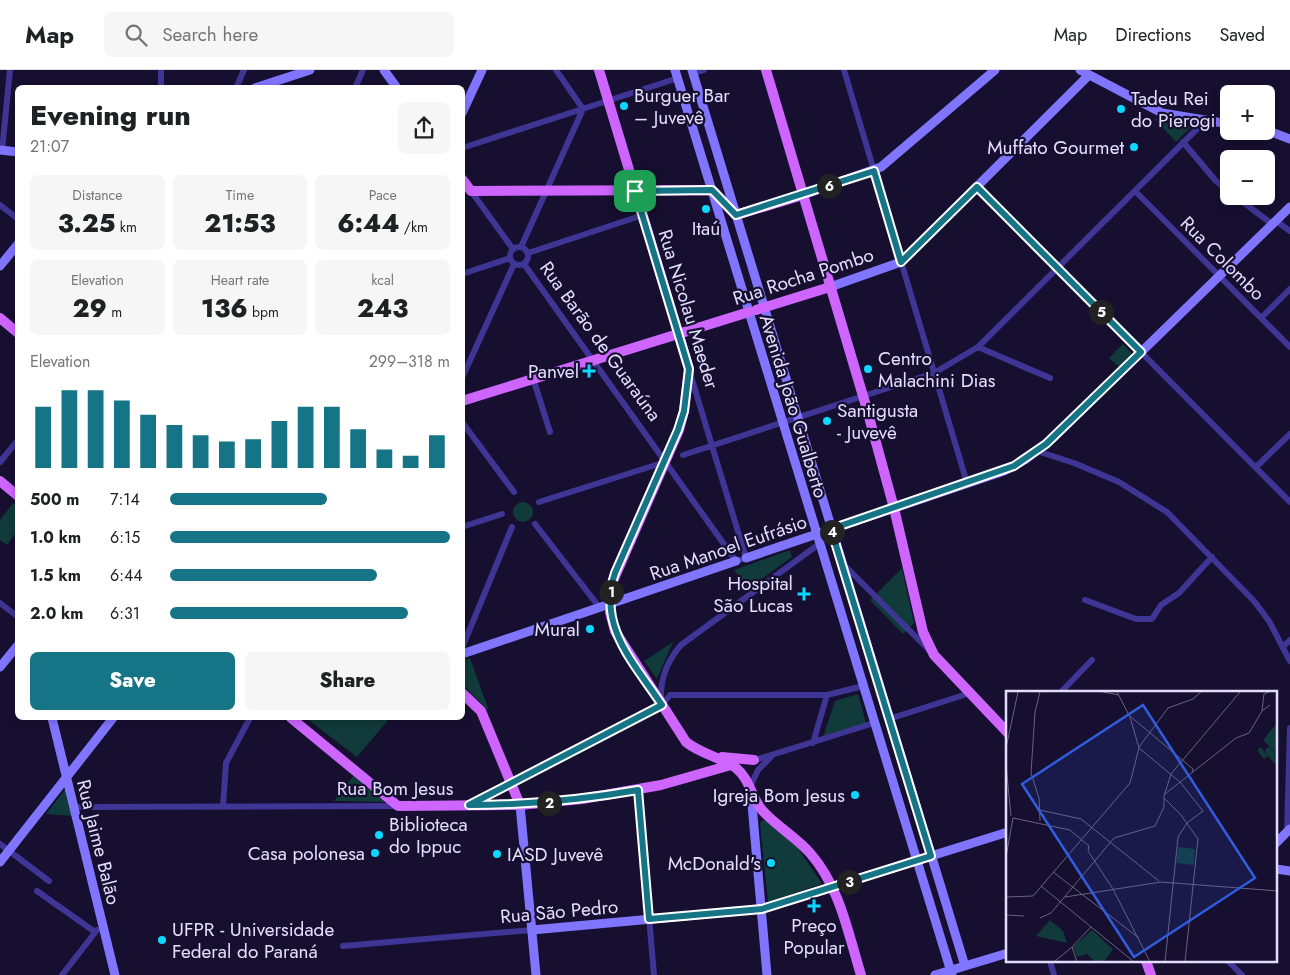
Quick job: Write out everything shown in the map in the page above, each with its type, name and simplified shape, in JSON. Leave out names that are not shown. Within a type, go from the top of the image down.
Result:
[{"type":"main road","name":"Rua Nicolau Maeder","points":[[599,70],[689,369]]},
{"type":"main road","points":[[766,70],[863,396],[894,508],[920,624],[934,655],[1006,731]]},
{"type":"main road","points":[[465,187],[546,191],[712,190],[736,215],[803,195]]},
{"type":"main road","name":"Rua Rocha Pombo","points":[[465,400],[679,335],[830,286]]},
{"type":"main road","points":[[0,318],[15,330]]},
{"type":"main road","points":[[689,369],[684,411],[665,462],[615,573],[605,606],[617,636],[686,742],[696,749],[731,765],[741,773],[761,808],[809,852],[834,887],[861,975]]},
{"type":"main road","points":[[0,481],[15,494]]},
{"type":"main road","points":[[465,695],[479,707],[520,805]]},
{"type":"main road","points":[[292,720],[398,806]]},
{"type":"main road","points":[[714,756],[754,760]]},
{"type":"main road","name":"Rua Bom Jesus","points":[[398,806],[520,805],[582,799],[638,790],[698,776],[731,765]]},
{"type":"main road","points":[[1146,962],[1151,975]]},
{"type":"street","points":[[10,70],[1,151],[15,152]]},
{"type":"street","points":[[161,70],[161,85]]},
{"type":"street","points":[[237,85],[244,70]]},
{"type":"street","points":[[264,85],[310,70]]},
{"type":"street","points":[[356,85],[363,70]]},
{"type":"street","points":[[384,70],[395,85]]},
{"type":"street","points":[[465,107],[482,70]]},
{"type":"street","points":[[556,70],[583,109]]},
{"type":"street","points":[[693,72],[704,70]]},
{"type":"street","points":[[844,70],[967,483]]},
{"type":"street","points":[[803,195],[874,171],[995,70]]},
{"type":"street","points":[[1080,70],[1162,113],[1220,122]]},
{"type":"street","name":"Avenida João Gualberto","points":[[693,72],[736,215],[782,423],[951,973]]},
{"type":"street","points":[[465,147],[608,101],[677,74]]},
{"type":"street","name":"Avenida João Gualberto","points":[[677,74],[721,220],[797,418],[966,971]]},
{"type":"street","name":"Rua Rocha Pombo","points":[[830,286],[901,262],[1089,75]]},
{"type":"street","points":[[521,247],[583,109]]},
{"type":"street","points":[[683,455],[934,373],[978,347],[1206,120]]},
{"type":"street","points":[[1275,133],[1290,139]]},
{"type":"street","points":[[1183,142],[1220,184]]},
{"type":"street","points":[[465,187],[513,249],[512,261],[465,371]]},
{"type":"street","points":[[977,187],[1290,502]]},
{"type":"street","name":"Rua Colombo","points":[[1135,191],[1290,347]]},
{"type":"street","points":[[0,205],[15,217]]},
{"type":"street","points":[[1248,205],[1290,232]]},
{"type":"street","name":"Rua Manoel Eufrásio","points":[[465,653],[1014,466],[1037,451],[1290,207]]},
{"type":"street","points":[[721,220],[736,215]]},
{"type":"street","points":[[528,252],[643,216]]},
{"type":"street","points":[[513,249],[521,247],[528,252]]},
{"type":"street","points":[[0,266],[15,248]]},
{"type":"street","points":[[465,273],[512,261],[524,264],[527,260],[528,252]]},
{"type":"street","name":"Rua Barão de Guaraúna","points":[[524,264],[736,561]]},
{"type":"street","points":[[1261,318],[1290,289]]},
{"type":"street","points":[[978,347],[1050,378]]},
{"type":"street","name":"Rua Nicolau Maeder","points":[[689,369],[746,558]]},
{"type":"street","points":[[533,378],[550,432]]},
{"type":"street","points":[[465,426],[514,492]]},
{"type":"street","points":[[1256,468],[1290,434]]},
{"type":"street","points":[[0,462],[15,444]]},
{"type":"street","points":[[1037,451],[1096,472],[1140,494],[1167,512],[1263,612],[1290,661]]},
{"type":"street","points":[[539,502],[665,462]]},
{"type":"street","points":[[465,525],[502,514]]},
{"type":"street","points":[[535,524],[605,606]]},
{"type":"street","points":[[465,641],[512,527]]},
{"type":"street","points":[[727,548],[734,549],[741,541]]},
{"type":"street","points":[[796,541],[802,548],[802,556]]},
{"type":"street","points":[[662,705],[664,673],[668,661],[681,645],[819,544]]},
{"type":"street","points":[[1085,600],[1136,619],[1152,619],[1162,605],[1179,593],[1212,557]]},
{"type":"street","points":[[841,562],[934,655]]},
{"type":"street","points":[[0,603],[15,615]]},
{"type":"street","points":[[1283,646],[1290,640]]},
{"type":"street","points":[[0,667],[15,649]]},
{"type":"street","points":[[1062,691],[1092,660]]},
{"type":"street","points":[[469,805],[662,705],[670,695],[827,695],[863,686]]},
{"type":"street","points":[[889,719],[970,693]]},
{"type":"street","points":[[813,743],[827,695]]},
{"type":"street","name":"Rua Jaime Balão","points":[[53,720],[115,975]]},
{"type":"street","points":[[0,862],[111,720]]},
{"type":"street","points":[[223,806],[226,763],[249,720]]},
{"type":"street","name":"Rua Bom Jesus","points":[[731,765],[772,756],[874,723]]},
{"type":"street","points":[[1278,841],[1289,830],[1290,728]]},
{"type":"street","points":[[61,753],[69,759],[79,762]]},
{"type":"street","points":[[767,975],[750,787],[758,770],[772,756]]},
{"type":"street","points":[[638,790],[654,975]]},
{"type":"street","points":[[520,805],[536,975]]},
{"type":"street","name":"Rua Bom Jesus","points":[[74,807],[398,806]]},
{"type":"street","name":"Rua São Pedro","points":[[343,946],[762,909],[1006,833]]},
{"type":"street","points":[[0,844],[50,881]]},
{"type":"street","points":[[37,891],[95,932]]},
{"type":"street","points":[[62,975],[102,923]]},
{"type":"street","points":[[935,975],[966,971],[1006,954]]},
{"type":"street","points":[[1050,962],[1054,975]]},
{"type":"street","points":[[1229,962],[1242,975]]},
{"type":"green space","points":[[1154,118],[1193,125],[1176,142]]},
{"type":"green space","points":[[1123,344],[1132,354],[1119,367],[1109,358]]},
{"type":"green space","points":[[523,502],[530,505],[533,512],[530,519],[523,522],[516,519],[513,512],[516,505]]},
{"type":"green space","points":[[13,503],[15,505],[15,534],[7,545],[0,540],[0,520]]},
{"type":"green space","points":[[790,550],[792,557],[748,589],[734,570]]},
{"type":"green space","points":[[902,568],[914,623],[903,634],[870,600]]},
{"type":"green space","points":[[673,642],[657,679],[644,661]]},
{"type":"green space","points":[[470,658],[489,711],[465,687],[465,660]]},
{"type":"green space","points":[[858,694],[866,723],[823,737],[835,701]]},
{"type":"green space","points":[[309,720],[388,720],[357,757]]},
{"type":"green space","points":[[353,776],[386,802],[334,801]]},
{"type":"green space","points":[[67,787],[73,816],[46,814]]},
{"type":"green space","points":[[765,819],[798,848],[822,884],[768,902],[760,823]]},
{"type":"place","name":"Burguer Bar – Juvevê","points":[[624,106]]},
{"type":"place","name":"Tadeu Rei do Pierogi","points":[[1121,109]]},
{"type":"place","name":"Muffato Gourmet","points":[[1134,147]]},
{"type":"place","name":"Itaú","points":[[706,209]]},
{"type":"place","name":"Centro Malachini Dias","points":[[868,369]]},
{"type":"place","name":"Panvel","points":[[589,371]]},
{"type":"place","name":"Santigusta - Juvevê","points":[[827,421]]},
{"type":"place","name":"Hospital São Lucas","points":[[804,594]]},
{"type":"place","name":"Mural","points":[[590,629]]},
{"type":"place","name":"Igreja Bom Jesus","points":[[855,795]]},
{"type":"place","name":"Biblioteca do Ippuc","points":[[379,835]]},
{"type":"place","name":"Casa polonesa","points":[[375,853]]},
{"type":"place","name":"IASD Juvevê","points":[[497,854]]},
{"type":"place","name":"McDonald's","points":[[771,863]]},
{"type":"place","name":"Preço Popular","points":[[814,906]]},
{"type":"place","name":"UFPR - Universidade Federal do Paraná","points":[[162,940]]},
{"type":"route","points":[[874,171],[901,262],[977,187],[1141,352],[1046,444],[1014,466],[831,529],[931,856],[762,909],[649,919],[638,790],[564,802],[520,805],[469,805],[662,705],[617,636],[612,626],[610,612],[612,580],[678,430],[686,401],[689,369],[635,191],[712,190],[736,215],[874,171]]}]
